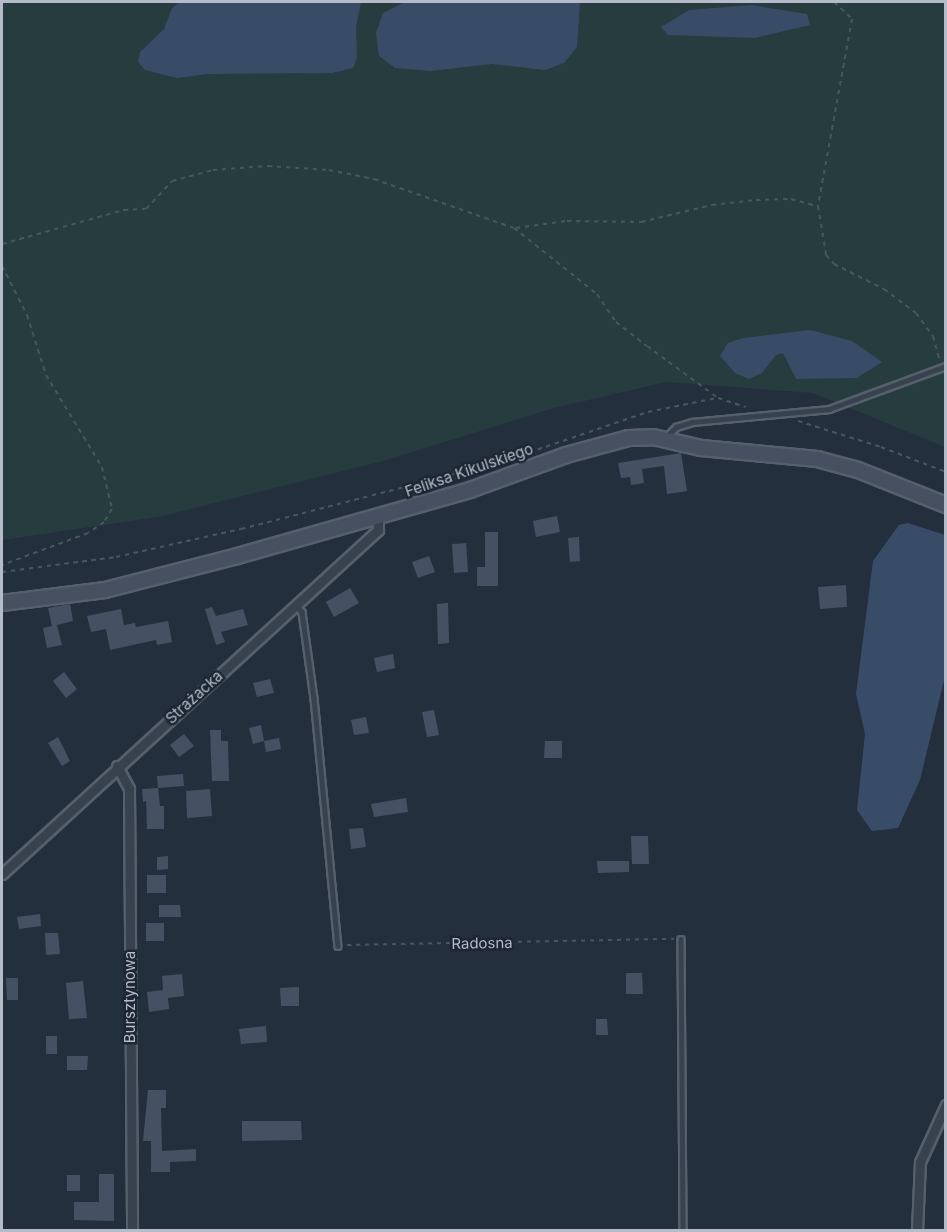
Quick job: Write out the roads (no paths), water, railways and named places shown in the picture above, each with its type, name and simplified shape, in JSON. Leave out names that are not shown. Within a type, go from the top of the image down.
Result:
[{"type":"main road","name":"Feliksa Kikulskiego","points":[[2,603],[105,590],[378,518],[596,445],[629,438],[664,439],[701,448],[817,459],[858,470],[945,505]]},
{"type":"street","name":"Strażacka","points":[[2,874],[117,766],[378,531],[378,518]]},
{"type":"street","name":"Bursztynowa","points":[[117,766],[129,789],[132,1230]]},
{"type":"street","points":[[917,1230],[920,1162],[945,1105]]},
{"type":"lane","points":[[664,439],[676,427],[693,422],[829,409],[945,366]]},
{"type":"lane","points":[[295,605],[302,612],[314,698],[338,946]]},
{"type":"lane","points":[[681,939],[683,1230]]},
{"type":"water","points":[[180,2],[361,2],[356,27],[357,58],[353,68],[332,73],[207,74],[177,78],[145,70],[138,62],[140,52],[164,29],[172,8]]},
{"type":"water","points":[[405,2],[580,2],[577,47],[564,63],[545,70],[492,64],[430,71],[395,68],[379,56],[376,33],[383,13]]},
{"type":"water","points":[[752,5],[807,14],[810,25],[755,38],[668,35],[661,27],[689,10]]},
{"type":"water","points":[[810,330],[852,341],[882,362],[857,378],[796,379],[783,353],[776,355],[762,373],[749,379],[735,373],[720,356],[728,343],[743,338]]},
{"type":"water","points":[[908,523],[945,535],[945,676],[920,780],[898,828],[872,831],[857,810],[865,734],[856,694],[873,561],[899,525]]}]
